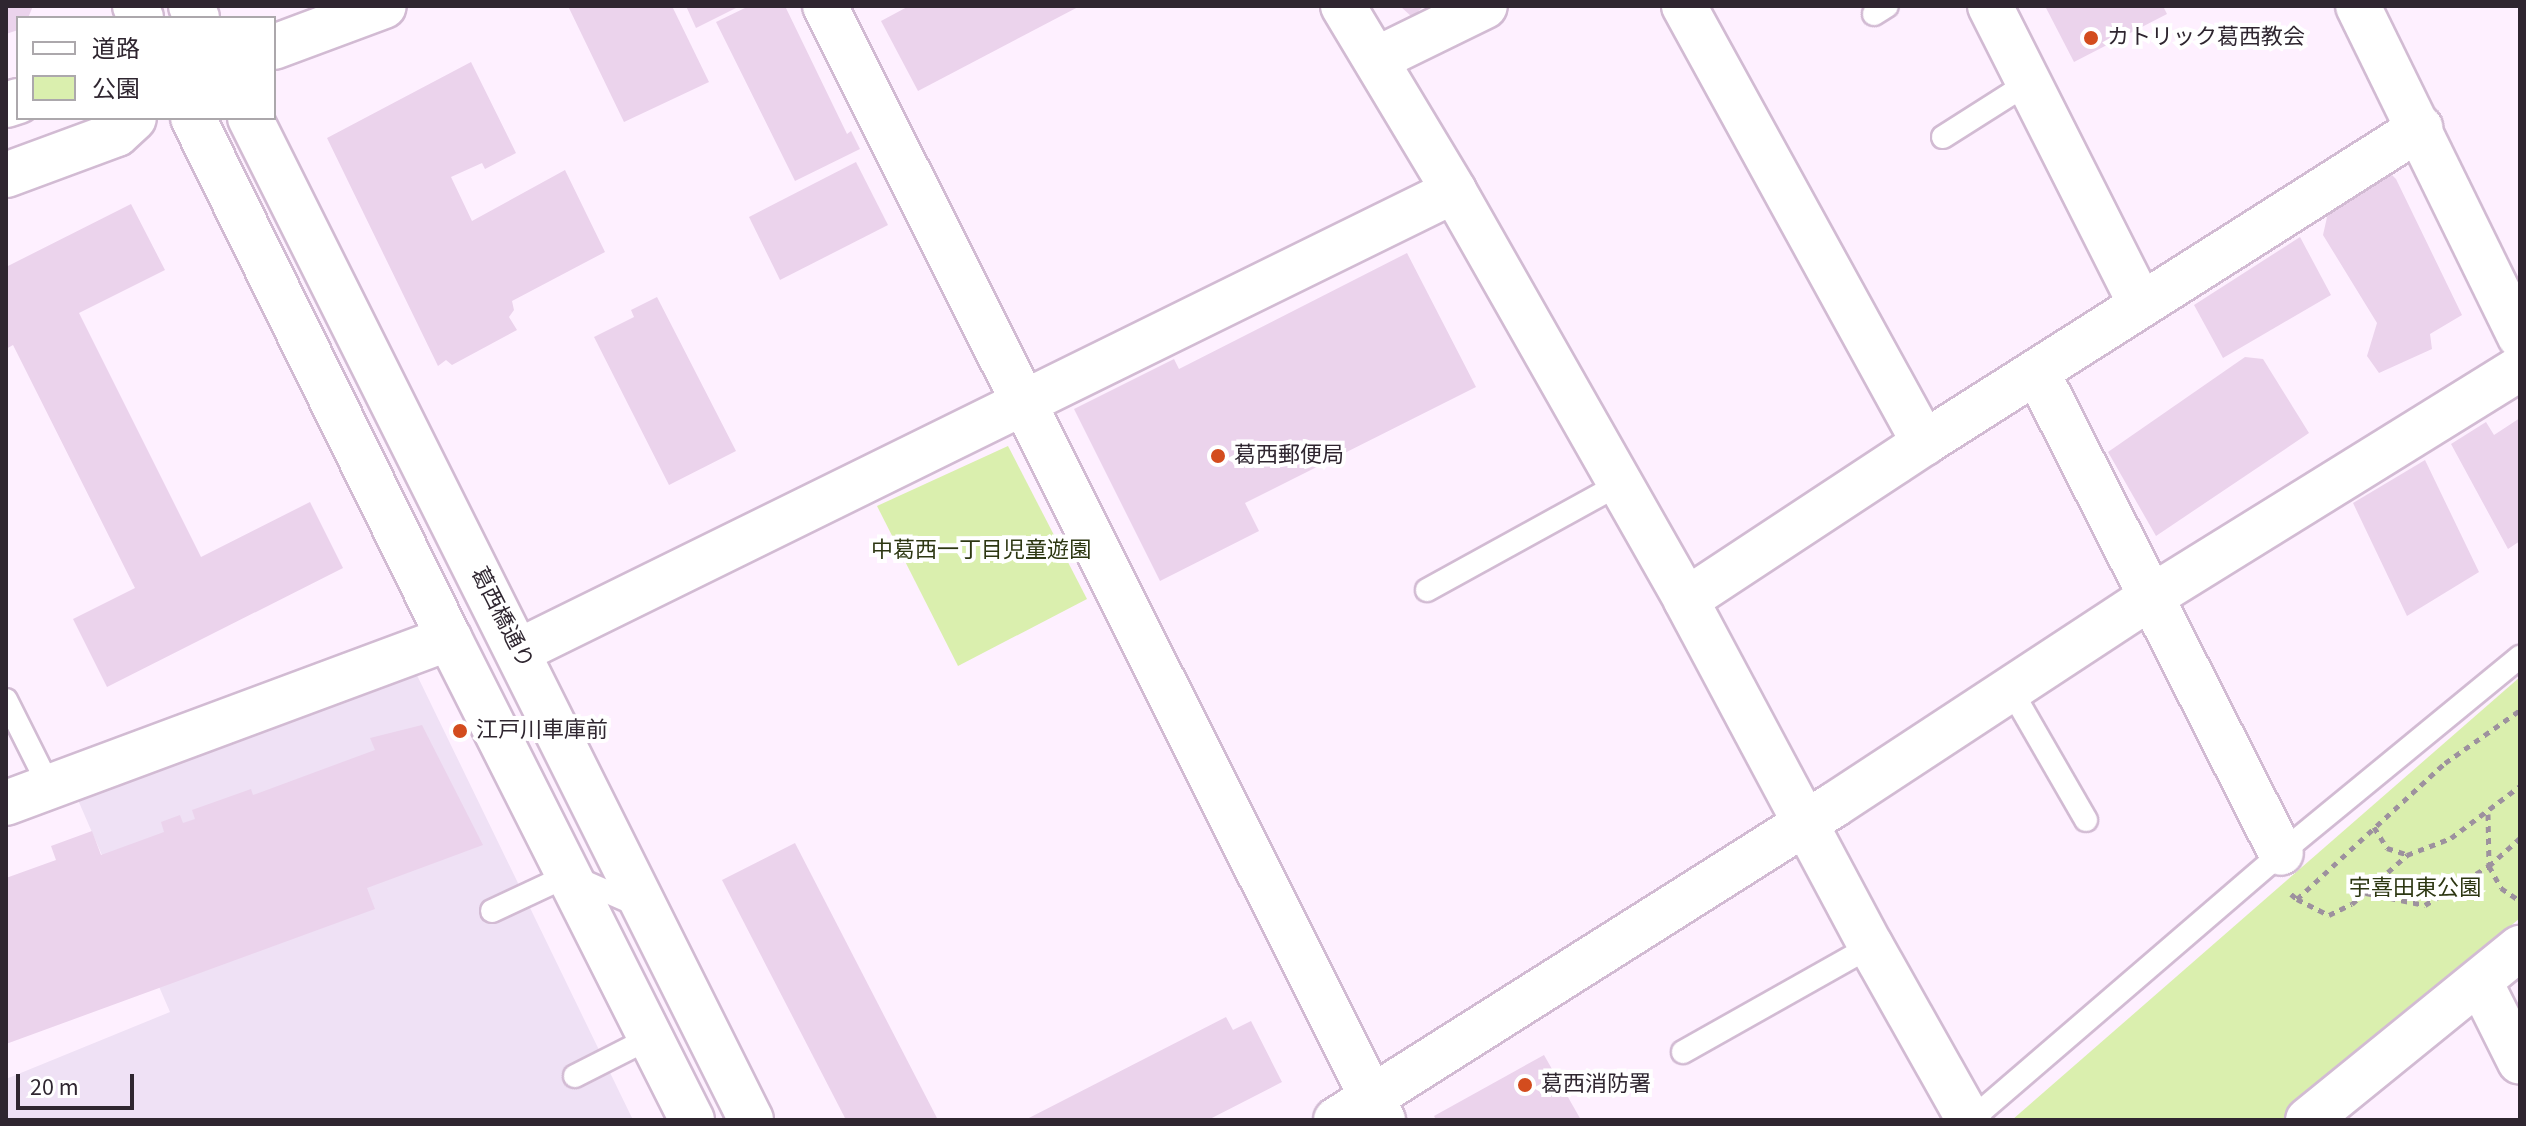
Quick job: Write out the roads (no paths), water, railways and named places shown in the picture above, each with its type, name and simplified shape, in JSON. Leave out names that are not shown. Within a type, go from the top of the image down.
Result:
[{"type":"street","points":[[276,46],[384,6]]},
{"type":"street","points":[[825,6],[1024,402],[1363,1113],[2151,597],[2520,368]]},
{"type":"street","points":[[1343,6],[1454,191],[1686,600],[1871,946],[1970,1120]]},
{"type":"street","points":[[1377,59],[1485,6]]},
{"type":"street","points":[[1684,6],[1924,443]]},
{"type":"street","points":[[1990,6],[2141,305]]},
{"type":"street","points":[[2358,6],[2520,336]]},
{"type":"street","points":[[6,175],[117,134],[132,120]]},
{"type":"street","points":[[194,120],[449,638],[692,1120]]},
{"type":"street","name":"葛西橋通り","points":[[251,120],[751,1120]]},
{"type":"street","points":[[1686,600],[1924,443],[2420,128]]},
{"type":"street","points":[[519,651],[1454,191]]},
{"type":"street","points":[[2037,372],[2151,597],[2271,864]]},
{"type":"street","points":[[6,803],[449,638]]},
{"type":"street","points":[[2308,1120],[2520,948]]},
{"type":"street","points":[[2480,982],[2520,1062]]},
{"type":"lane","points":[[1943,137],[2028,83]]},
{"type":"lane","points":[[1427,590],[1620,484]]},
{"type":"lane","points":[[1970,1120],[2520,657]]},
{"type":"lane","points":[[2011,690],[2086,820]]},
{"type":"lane","points":[[6,700],[49,786]]},
{"type":"lane","points":[[492,911],[569,875],[647,909]]},
{"type":"lane","points":[[1683,1052],[1871,946]]},
{"type":"lane","points":[[575,1076],[650,1038]]},
{"type":"place","name":"カトリック葛西教会","points":[[2091,38]]},
{"type":"place","name":"葛西郵便局","points":[[1218,456]]},
{"type":"place","name":"江戸川車庫前","points":[[460,731]]},
{"type":"place","name":"葛西消防署","points":[[1525,1085]]},
{"type":"park label","name":"中葛西一丁目児童遊園","points":[[981,551]]},
{"type":"park label","name":"宇喜田東公園","points":[[2415,889]]}]
